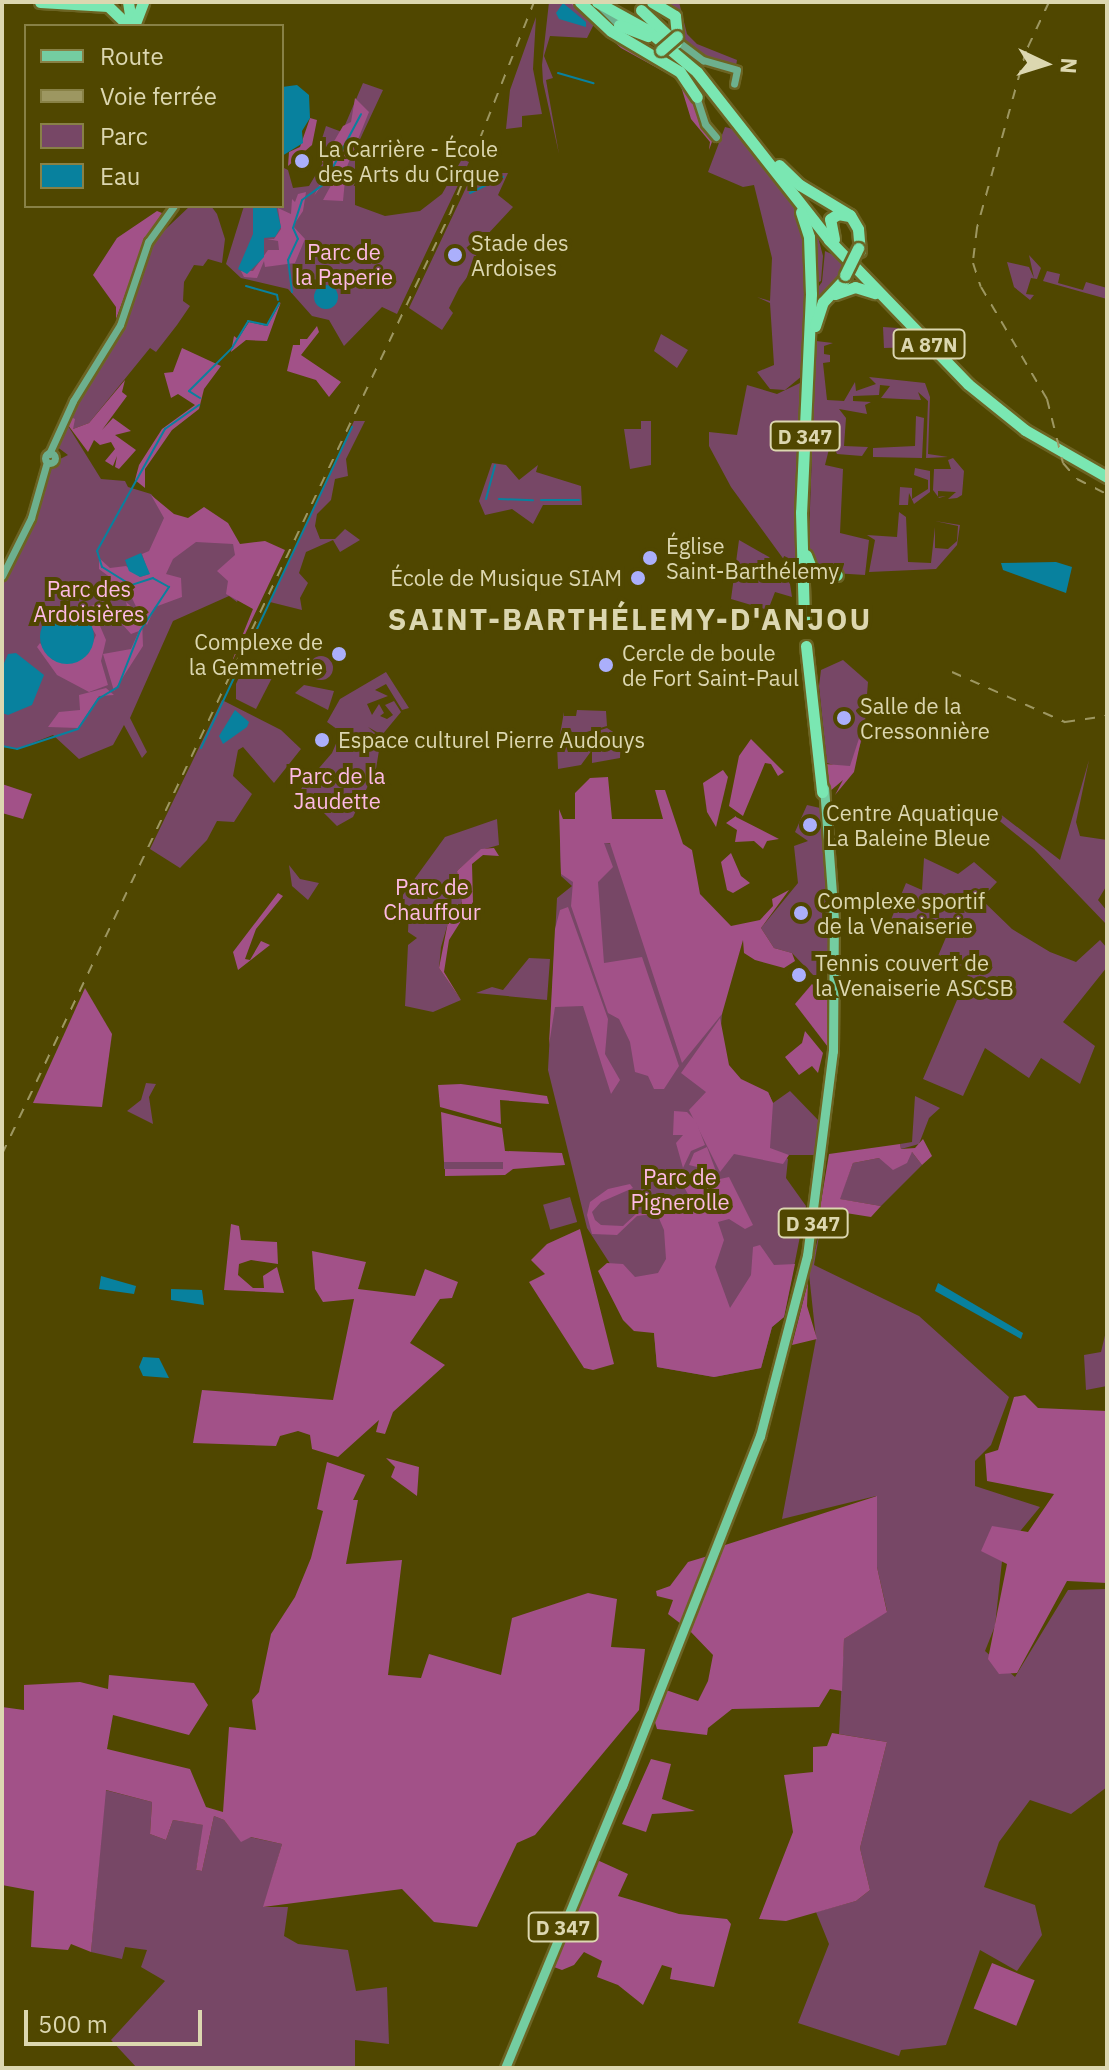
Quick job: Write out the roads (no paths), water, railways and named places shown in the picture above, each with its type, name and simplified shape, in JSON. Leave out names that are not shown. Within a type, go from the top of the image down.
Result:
[{"type":"highway","points":[[40,2],[108,6],[129,24]]},
{"type":"highway","points":[[132,24],[143,2]]},
{"type":"highway","points":[[580,2],[625,40],[676,68],[697,97]]},
{"type":"highway","points":[[652,2],[677,19]]},
{"type":"highway","points":[[625,40],[661,50],[677,36],[677,19],[664,2]]},
{"type":"highway","points":[[127,3],[131,24]]},
{"type":"highway","name":"A 87N","points":[[600,4],[684,56],[766,150],[834,240],[982,392],[1027,427],[1107,475]]},
{"type":"highway","points":[[636,6],[684,56]]},
{"type":"highway","points":[[619,25],[684,56]]},
{"type":"highway","name":"A 87N","points":[[684,56],[829,240],[897,311],[1003,413],[1107,475]]},
{"type":"highway","points":[[766,150],[794,180],[850,215],[858,229],[859,250],[845,276],[819,307],[812,342]]},
{"type":"highway","points":[[780,177],[809,237],[812,342]]},
{"type":"highway","points":[[834,240],[829,221],[844,214],[856,229],[859,250]]},
{"type":"highway","points":[[812,342],[822,308],[843,289],[866,289],[897,311]]},
{"type":"highway","name":"D 347","points":[[812,342],[804,493],[806,633],[820,749]]},
{"type":"highway","name":"D 347","points":[[812,342],[801,527],[806,633],[822,792]]},
{"type":"highway","points":[[804,493],[806,633]]},
{"type":"highway","points":[[805,543],[810,570],[837,575]]},
{"type":"main road","points":[[600,4],[619,25],[671,54],[697,97],[705,124],[716,137]]},
{"type":"main road","points":[[636,6],[697,57],[737,70],[734,84]]},
{"type":"main road","points":[[2,576],[27,528],[61,426],[117,330],[148,242],[173,208]]},
{"type":"main road","name":"D 347","points":[[505,2068],[622,1786],[760,1436],[792,1326],[815,1216],[835,1004],[827,826],[820,749]]},
{"type":"main road","points":[[822,792],[827,826]]},
{"type":"water","points":[[563,3],[586,22],[586,27],[559,19],[556,13]]},
{"type":"water","points":[[297,85],[309,95],[310,118],[302,131],[303,143],[284,155],[284,87]]},
{"type":"water","points":[[253,208],[276,208],[281,227],[275,237],[264,238],[264,257],[247,274],[238,269],[253,234]]},
{"type":"water","points":[[326,285],[335,288],[338,297],[335,306],[326,309],[317,306],[314,297],[317,288]]},
{"type":"water","points":[[141,553],[150,574],[140,577],[129,571],[125,560]]},
{"type":"water","points":[[1056,562],[1072,567],[1066,593],[1003,570],[1001,563]]},
{"type":"water","points":[[67,610],[86,618],[94,637],[86,656],[67,664],[48,656],[40,637],[48,618]]},
{"type":"water","points":[[16,653],[44,675],[32,705],[8,715],[2,713],[2,668],[8,654]]},
{"type":"water","points":[[235,710],[249,722],[247,727],[223,744],[219,736]]},
{"type":"water","points":[[101,1276],[136,1286],[134,1294],[99,1289]]},
{"type":"water","points":[[938,1283],[1023,1333],[1021,1339],[935,1291]]},
{"type":"water","points":[[171,1289],[202,1290],[204,1305],[171,1300]]},
{"type":"water","points":[[143,1357],[159,1358],[169,1378],[143,1376],[139,1367]]},
{"type":"waterway","points":[[558,73],[594,83]]},
{"type":"waterway","points":[[292,292],[288,260],[298,239],[293,228],[302,200],[324,184],[361,114]]},
{"type":"waterway","points":[[470,193],[503,177]]},
{"type":"waterway","points":[[246,286],[277,295],[278,300]]},
{"type":"waterway","points":[[200,398],[189,391],[232,348],[248,321],[267,325],[279,303]]},
{"type":"waterway","points":[[2,746],[17,749],[78,729],[98,699],[118,687],[140,631],[169,587],[153,578],[131,585],[102,567],[97,551],[165,429],[199,405]]},
{"type":"waterway","points":[[201,748],[352,427]]},
{"type":"waterway","points":[[486,499],[495,465]]},
{"type":"waterway","points":[[499,499],[533,500]]},
{"type":"waterway","points":[[541,500],[579,500]]},
{"type":"railway","points":[[2,1154],[450,214],[534,2]]},
{"type":"railway","points":[[1049,2],[1026,51],[977,228],[973,263],[981,287],[1047,399],[1063,463],[1077,479],[1107,494]]},
{"type":"railway","points":[[952,672],[1065,722],[1107,716]]},
{"type":"place","name":"La Carrière - École des Arts du Cirque","points":[[302,161]]},
{"type":"place","name":"Stade des Ardoises","points":[[455,255]]},
{"type":"place","name":"Église Saint-Barthélemy","points":[[650,558]]},
{"type":"place","name":"École de Musique SIAM","points":[[638,578]]},
{"type":"place","name":"Complexe de la Gemmetrie","points":[[339,654]]},
{"type":"place","name":"Cercle de boule de Fort Saint-Paul","points":[[606,665]]},
{"type":"place","name":"Salle de la Cressonnière","points":[[844,718]]},
{"type":"place","name":"Espace culturel Pierre Audouys","points":[[322,740]]},
{"type":"place","name":"Centre Aquatique La Baleine Bleue","points":[[810,825]]},
{"type":"place","name":"Complexe sportif de la Venaiserie","points":[[801,913]]},
{"type":"place","name":"Tennis couvert de la Venaiserie ASCSB","points":[[799,975]]},
{"type":"district","name":"SAINT-BARTHÉLEMY-D'ANJOU","points":[[630,619]]},
{"type":"park label","name":"Parc de la Paperie","points":[[344,264]]},
{"type":"park label","name":"Parc des Ardoisières","points":[[89,600]]},
{"type":"park label","name":"Parc de la Jaudette","points":[[337,788]]},
{"type":"park label","name":"Parc de Chauffour","points":[[432,898]]},
{"type":"park label","name":"Parc de Pignerolle","points":[[680,1188]]}]
